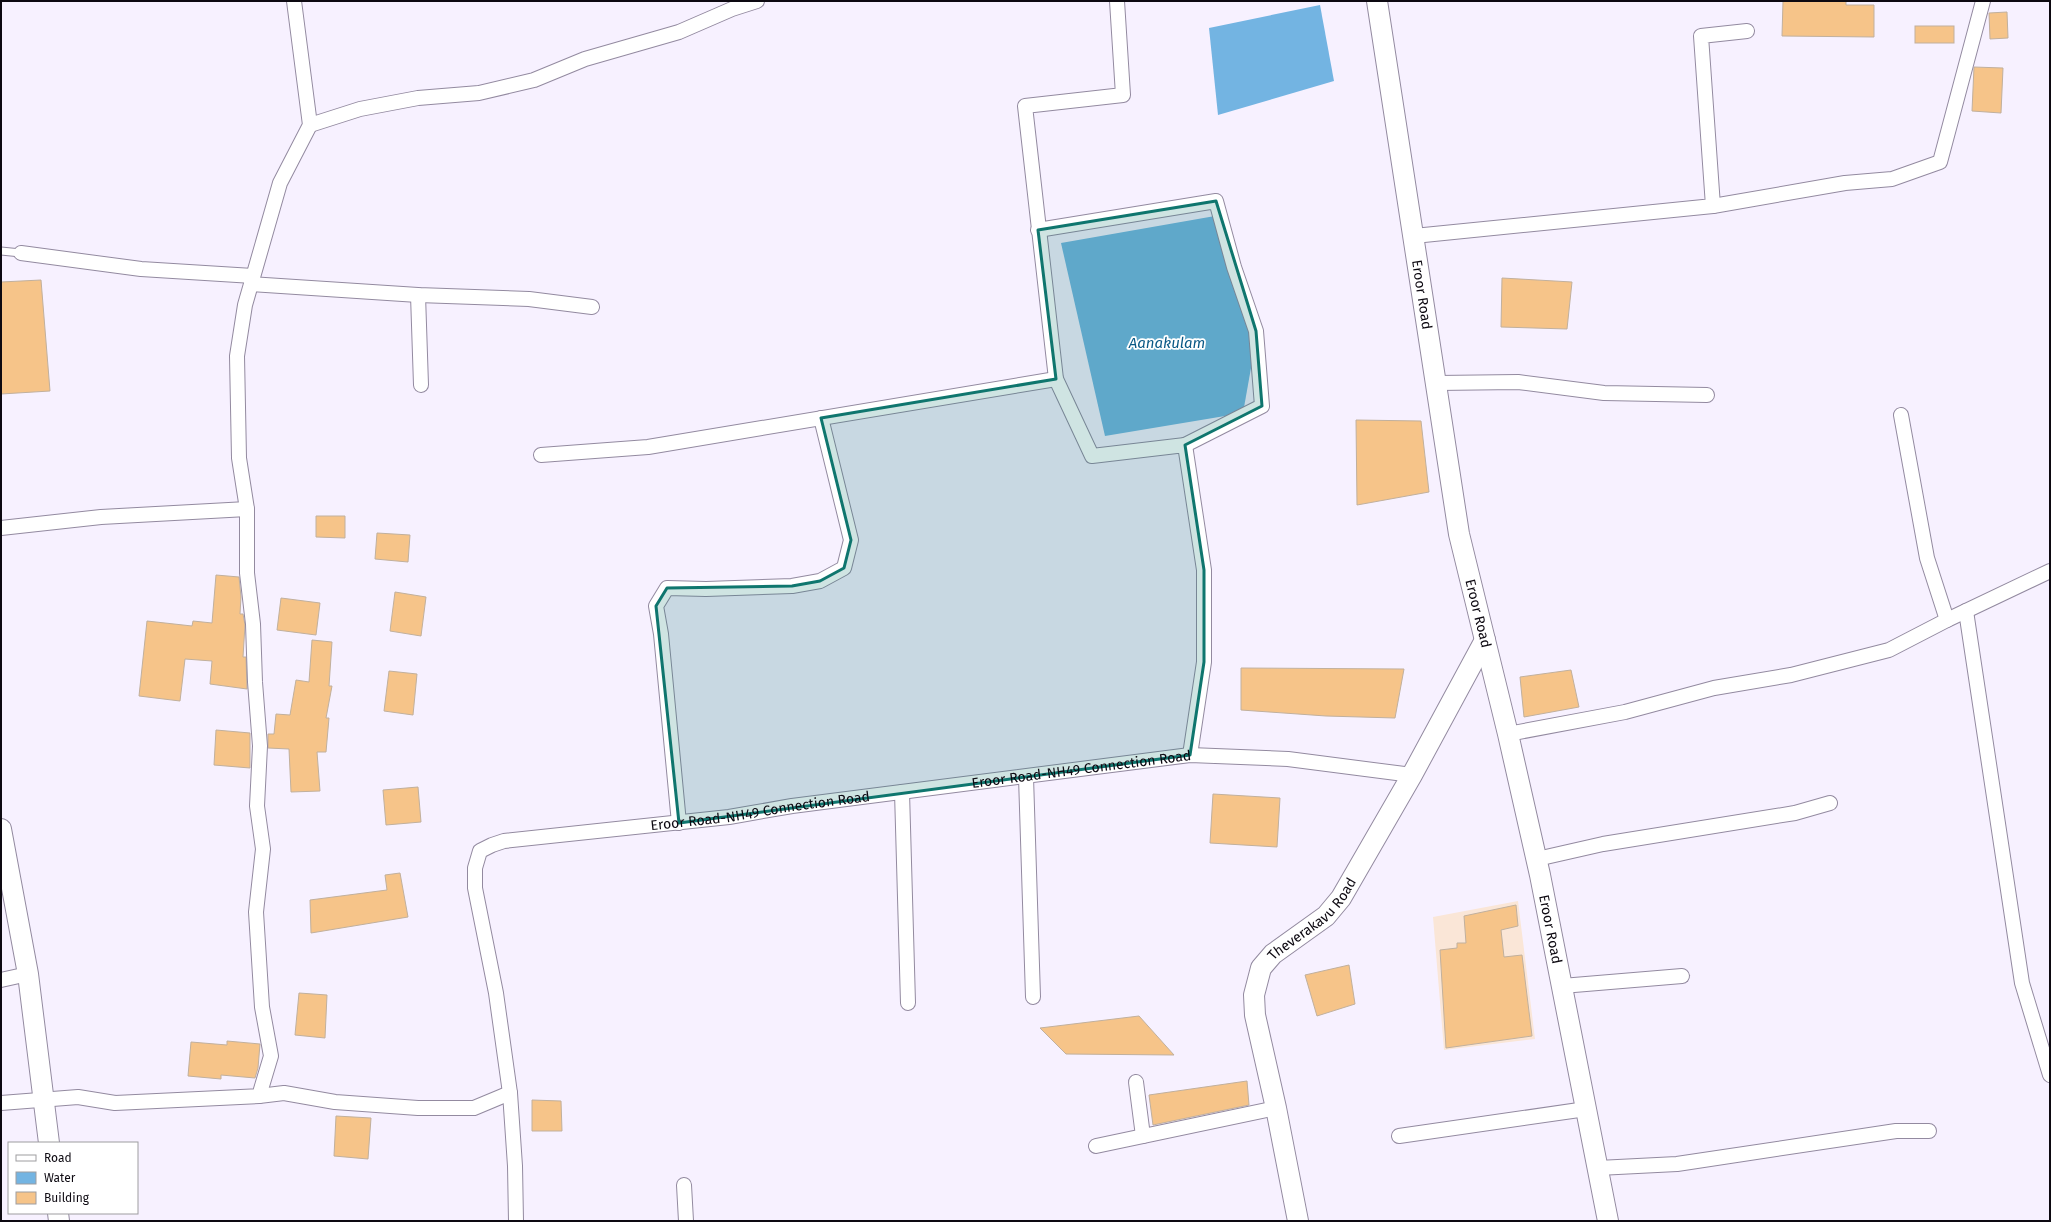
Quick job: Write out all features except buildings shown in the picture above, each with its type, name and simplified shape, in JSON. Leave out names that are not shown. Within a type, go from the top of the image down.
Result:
[{"type":"main road","name":"Eroor Road","points":[[1377,1],[1437,383],[1459,534],[1537,859],[1608,1221]]},
{"type":"main road","name":"Theverakavu Road","points":[[1298,1221],[1276,1108],[1255,1015],[1254,995],[1261,968],[1273,954],[1326,916],[1341,898],[1412,775],[1485,640]]},
{"type":"main road","points":[[1,829],[28,974],[49,1142]]},
{"type":"street","points":[[259,1096],[271,1056],[262,1007],[256,912],[263,849],[257,806],[260,746],[255,682],[253,624],[247,573],[247,509],[240,458],[237,356],[245,305],[280,184],[310,125],[294,1]]},
{"type":"street","points":[[310,125],[360,109],[418,98],[479,93],[534,80],[592,57],[679,32],[732,9],[758,1]]},
{"type":"street","points":[[1038,230],[1216,201],[1234,267],[1256,331],[1262,406],[1185,445],[1092,456],[1056,379],[1038,230],[1025,106],[1123,95],[1117,1]]},
{"type":"street","points":[[1414,236],[1713,206],[1845,183],[1892,179],[1940,162],[1983,1]]},
{"type":"street","points":[[1713,206],[1701,36],[1747,31]]},
{"type":"street","points":[[21,253],[141,269],[252,280],[418,294],[529,298],[592,307]]},
{"type":"street","points":[[418,294],[421,385]]},
{"type":"street","points":[[541,455],[648,447],[1056,379]]},
{"type":"street","points":[[1437,383],[1518,382],[1604,393],[1707,395]]},
{"type":"street","points":[[1901,415],[1927,558],[1947,620]]},
{"type":"street","points":[[679,823],[661,634],[656,606],[667,588],[792,586],[820,581],[844,568],[851,540],[821,418]]},
{"type":"street","points":[[1185,445],[1204,570],[1204,662],[1190,755]]},
{"type":"street","points":[[1,528],[101,517],[247,509]]},
{"type":"street","points":[[1508,734],[1625,712],[1714,688],[1791,675],[1889,650],[1947,620],[2050,571]]},
{"type":"street","points":[[1966,611],[2022,983],[2050,1075]]},
{"type":"street","name":"Eroor Road-NH49 Connection Road","points":[[516,1221],[515,1166],[510,1093],[496,993],[475,888],[475,868],[480,851],[492,844],[504,841],[729,817],[792,806],[1190,755],[1288,759],[1412,775]]},
{"type":"street","points":[[1026,777],[1032,997]]},
{"type":"street","points":[[902,792],[908,1003]]},
{"type":"street","points":[[1537,859],[1603,844],[1795,813],[1830,803]]},
{"type":"street","points":[[1,980],[28,974]]},
{"type":"street","points":[[1562,986],[1682,976]]},
{"type":"street","points":[[1136,1082],[1143,1136]]},
{"type":"street","points":[[1,1103],[78,1097],[115,1103],[259,1096],[284,1093],[335,1102],[418,1108],[474,1108],[510,1093]]},
{"type":"street","points":[[1096,1146],[1276,1108]]},
{"type":"street","points":[[1399,1136],[1586,1109]]},
{"type":"street","points":[[1598,1168],[1677,1164],[1896,1131],[1929,1131]]},
{"type":"street","points":[[684,1186],[686,1221]]},
{"type":"lane","points":[[1,251],[21,253]]},
{"type":"highlighted area","points":[[1216,201],[1256,331],[1262,406],[1185,445],[1204,570],[1204,662],[1190,755],[679,823],[656,606],[667,588],[792,586],[820,581],[844,568],[851,540],[821,418],[1056,379],[1038,230]]},
{"type":"shaded area","points":[[1518,901],[1535,1039],[1444,1050],[1433,917]]},
{"type":"water","points":[[1320,5],[1334,81],[1218,115],[1209,28]]},
{"type":"water","name":"Aanakulam","points":[[1215,216],[1254,351],[1243,413],[1105,436],[1061,243]]}]
